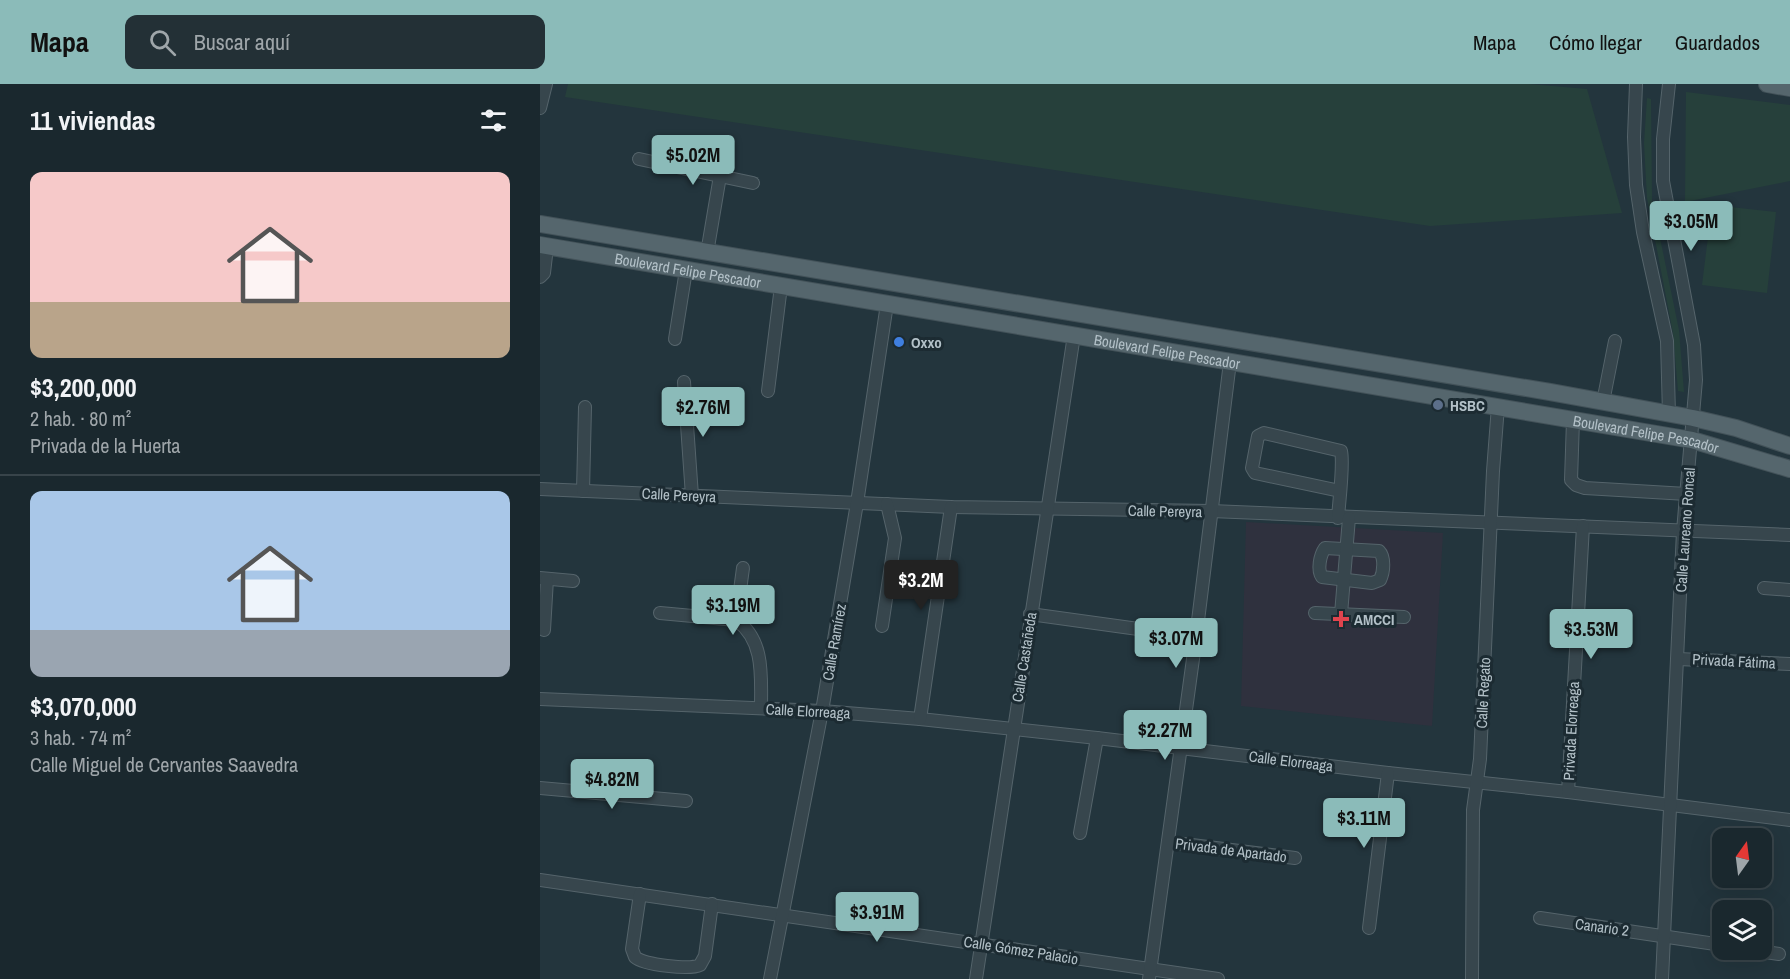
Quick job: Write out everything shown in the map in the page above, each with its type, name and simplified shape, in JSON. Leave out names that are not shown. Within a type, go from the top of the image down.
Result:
[{"type":"main road","points":[[1767,84],[1790,88]]},
{"type":"main road","name":"Boulevard Felipe Pescador","points":[[540,224],[1603,402],[1736,428],[1790,446]]},
{"type":"main road","name":"Boulevard Felipe Pescador","points":[[544,246],[1692,440],[1790,469]]},
{"type":"main road","points":[[887,304],[891,292],[904,284]]},
{"type":"street","points":[[540,108],[546,84]]},
{"type":"street","points":[[1636,84],[1634,137],[1636,185],[1643,232],[1667,340],[1669,414]]},
{"type":"street","name":"Calle Laureano Roncal","points":[[1662,979],[1683,531],[1696,381],[1694,345],[1663,181],[1663,139],[1669,84]]},
{"type":"street","points":[[639,159],[753,183]]},
{"type":"street","points":[[707,252],[720,176]]},
{"type":"street","points":[[540,277],[544,273],[544,246]]},
{"type":"street","points":[[675,339],[686,270]]},
{"type":"street","points":[[768,391],[781,286]]},
{"type":"street","name":"Calle Ramírez","points":[[770,979],[822,711],[887,304]]},
{"type":"street","name":"Calle Castañeda","points":[[976,979],[1074,335]]},
{"type":"street","points":[[1603,402],[1616,341]]},
{"type":"street","points":[[1149,974],[1196,637],[1230,362]]},
{"type":"street","points":[[684,382],[693,496]]},
{"type":"street","name":"Calle Regato","points":[[1472,979],[1473,826],[1478,782],[1490,522],[1498,406]]},
{"type":"street","points":[[583,490],[585,407]]},
{"type":"street","points":[[1573,420],[1572,480],[1576,485],[1586,488],[1687,494]]},
{"type":"street","points":[[1340,491],[1255,473],[1252,468],[1258,436],[1264,433],[1340,450],[1342,455],[1340,491],[1346,548],[1341,614]]},
{"type":"street","name":"Calle Pereyra","points":[[540,489],[951,507],[1211,511],[1790,535]]},
{"type":"street","points":[[882,626],[895,538],[887,504]]},
{"type":"street","points":[[920,719],[951,507]]},
{"type":"street","name":"Privada Elorreaga","points":[[1568,792],[1583,526]]},
{"type":"street","points":[[1346,548],[1375,550],[1382,553],[1382,576],[1377,582],[1344,580],[1322,577],[1319,572],[1323,550],[1346,548]]},
{"type":"street","points":[[736,620],[743,568]]},
{"type":"street","points":[[544,630],[543,579],[573,581]]},
{"type":"street","points":[[1764,588],[1790,590]]},
{"type":"street","points":[[660,613],[736,620],[744,625],[756,646],[761,669],[761,708]]},
{"type":"street","points":[[1315,613],[1404,617]]},
{"type":"street","points":[[1030,614],[1196,637]]},
{"type":"street","name":"Privada Fátima","points":[[1678,659],[1790,664]]},
{"type":"street","name":"Calle Elorreaga","points":[[540,699],[822,711],[920,719],[1568,792],[1790,820]]},
{"type":"street","points":[[1080,833],[1097,738]]},
{"type":"street","points":[[1369,928],[1388,773]]},
{"type":"street","points":[[540,788],[686,801]]},
{"type":"street","name":"Privada de Apartado","points":[[1168,842],[1295,858]]},
{"type":"street","name":"Calle Gómez Palacio","points":[[540,880],[982,944],[1149,974],[1218,979]]},
{"type":"street","points":[[640,894],[632,949],[635,957],[644,962],[690,968],[700,964],[705,956],[712,904]]},
{"type":"street","name":"Canario 2","points":[[1540,918],[1712,943]]},
{"type":"street","points":[[1772,953],[1779,954]]},
{"type":"shaded area","name":"AMCCI","points":[[1246,522],[1443,533],[1432,726],[1241,706]]},
{"type":"green space","points":[[568,84],[1529,84],[1587,89],[1622,213],[1430,226],[565,97]]},
{"type":"green space","points":[[1686,92],[1790,105],[1790,181],[1685,202]]},
{"type":"green space","points":[[1647,98],[1651,99],[1652,199],[1679,330],[1684,392],[1678,391],[1673,333],[1647,198],[1644,143]]},
{"type":"green space","points":[[1712,205],[1776,212],[1767,293],[1702,285]]},
{"type":"place","name":"Oxxo","points":[[899,342]]},
{"type":"place","name":"HSBC","points":[[1438,405]]},
{"type":"place","name":"AMCCI","points":[[1341,619]]}]
